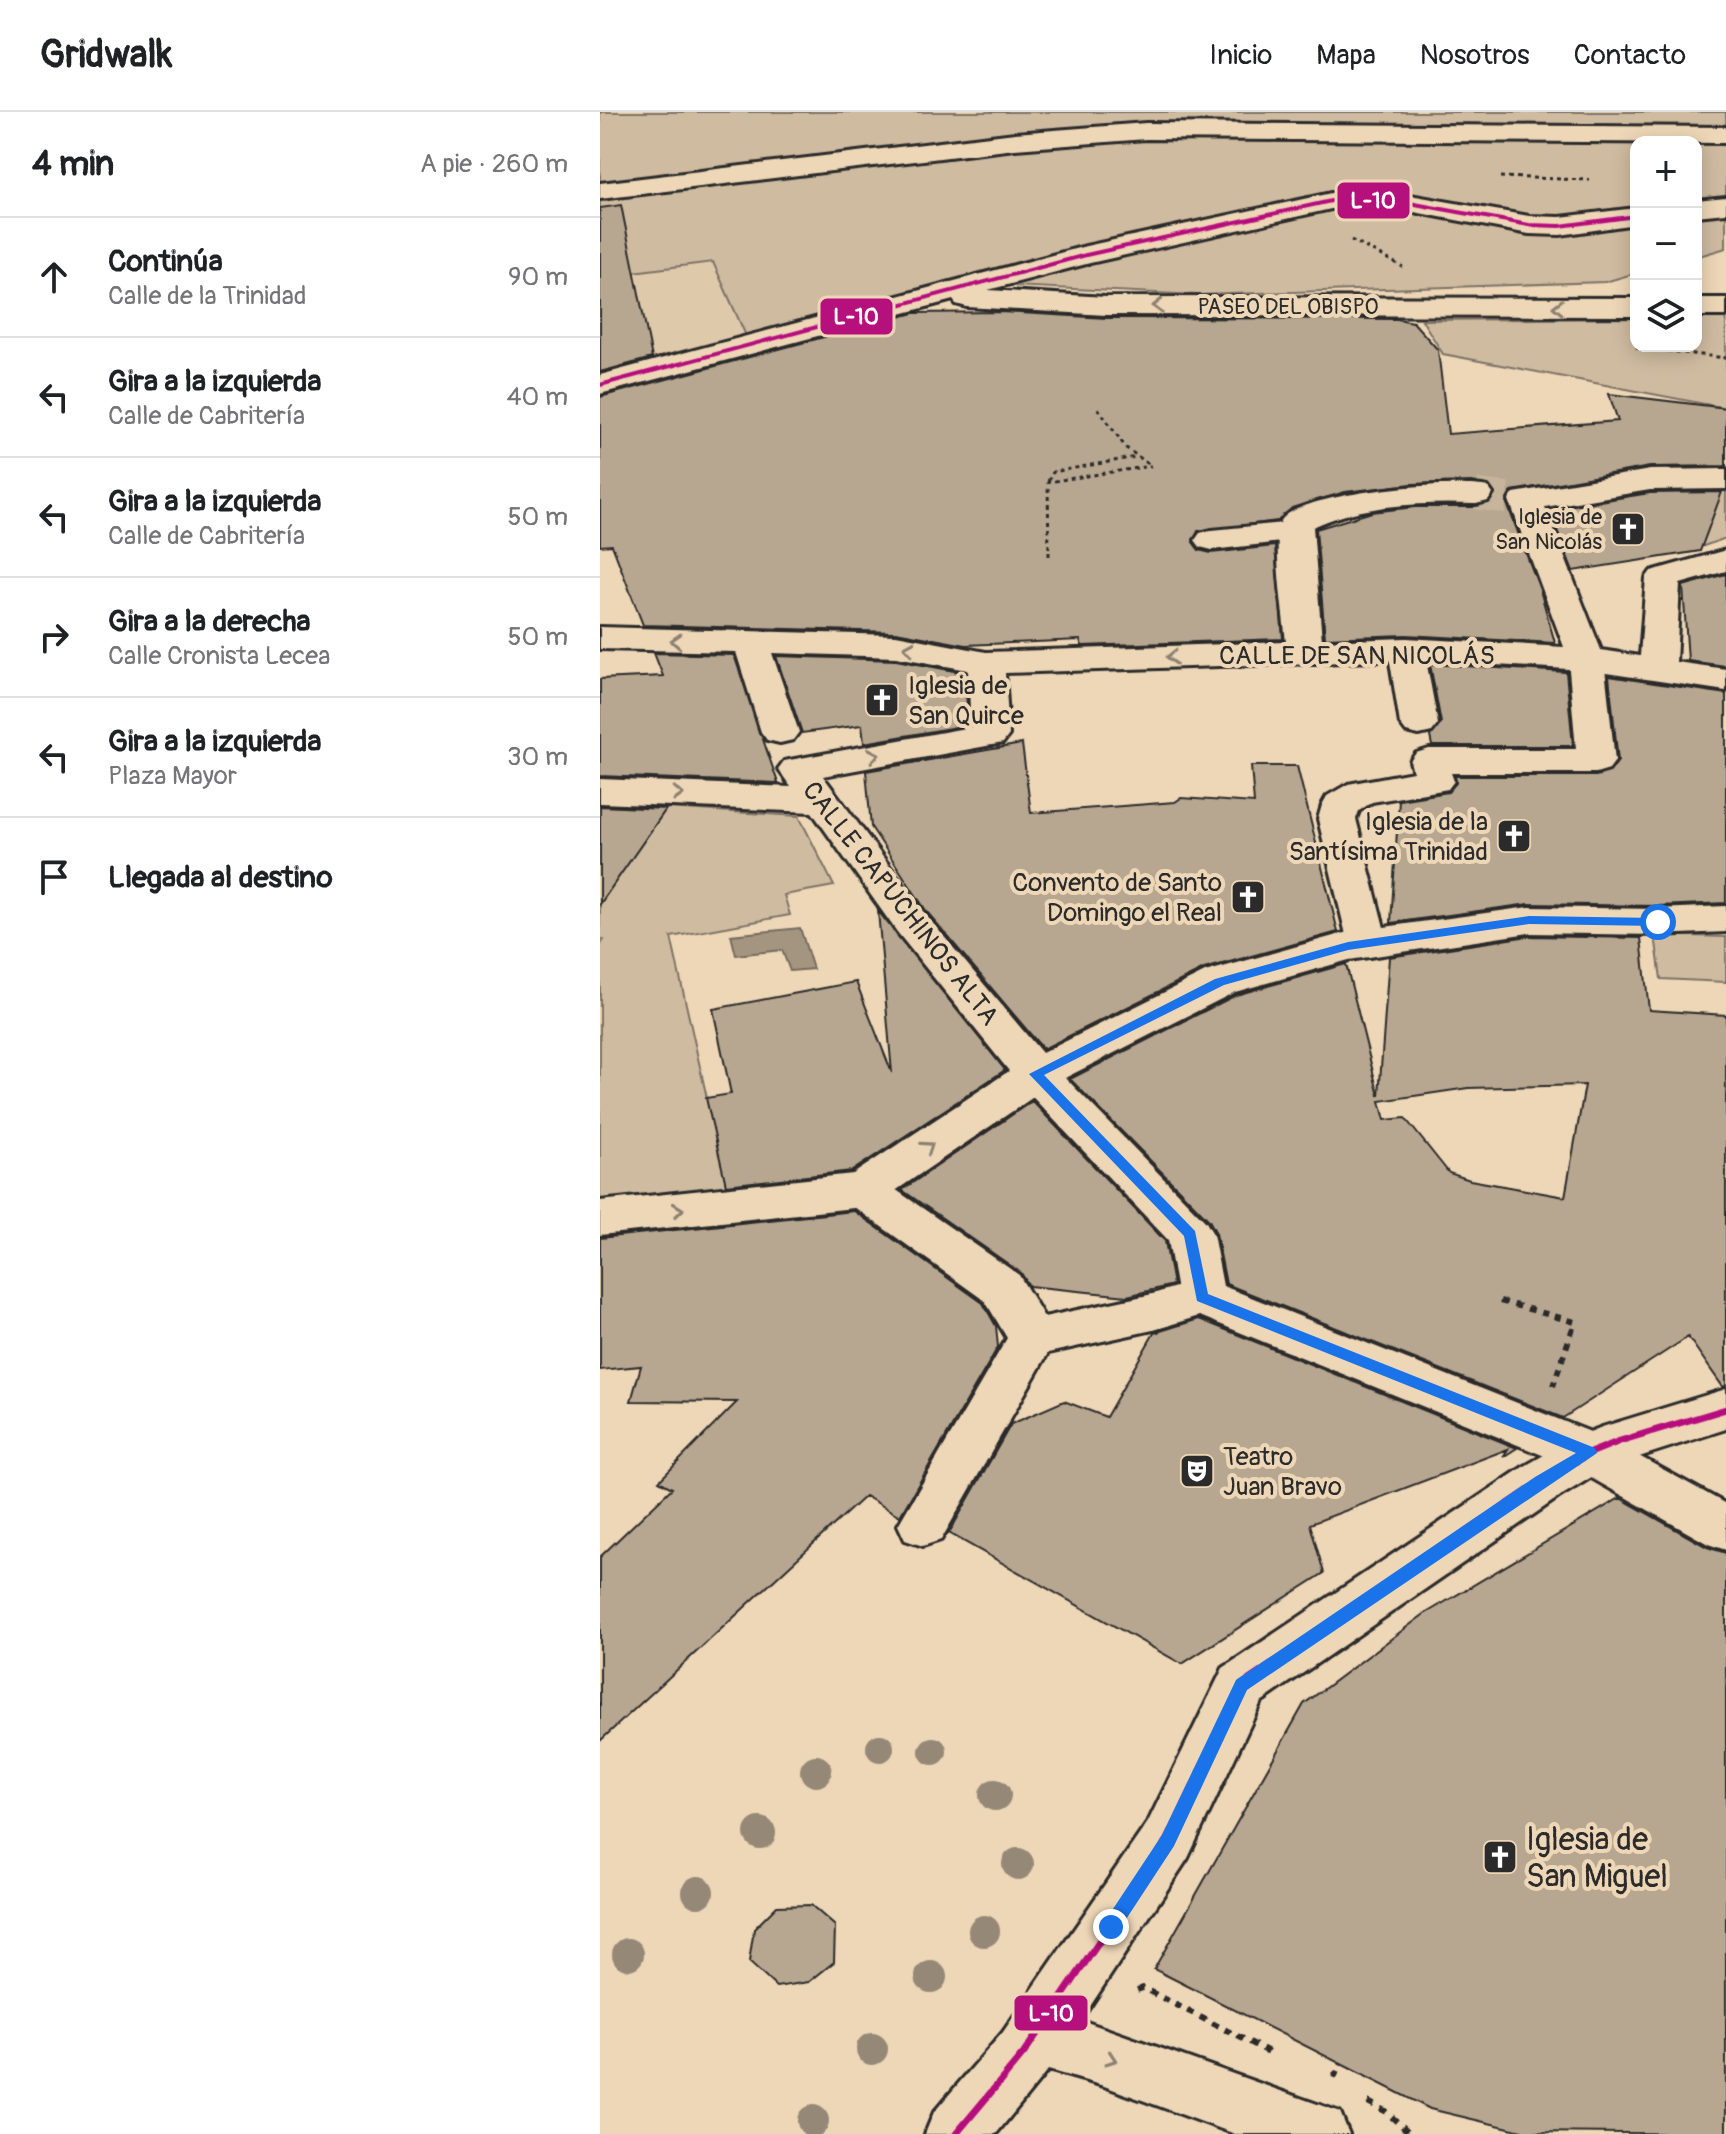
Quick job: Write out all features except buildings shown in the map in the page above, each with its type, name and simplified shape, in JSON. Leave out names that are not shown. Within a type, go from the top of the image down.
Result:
[{"type":"street","points":[[600,191],[1015,141],[1146,131],[1726,135]]},
{"type":"street","points":[[600,385],[1086,255],[1345,199],[1415,203],[1529,225],[1560,226],[1630,217]]},
{"type":"street","points":[[1702,207],[1726,205]]},
{"type":"street","name":"PASEO DEL OBISPO","points":[[940,294],[1017,303],[1106,306],[1630,307]]},
{"type":"street","points":[[1702,307],[1726,307]]},
{"type":"street","points":[[1424,743],[1596,761],[1586,659],[1520,500],[1650,480],[1726,479]]},
{"type":"street","points":[[1305,653],[1294,532],[1298,521],[1319,511],[1410,497],[1476,494]]},
{"type":"street","points":[[1212,540],[1294,532]]},
{"type":"street","points":[[1657,670],[1663,578],[1726,560]]},
{"type":"street","name":"CALLE DE SAN NICOLÁS","points":[[600,638],[751,645],[896,646],[986,663],[1406,649],[1586,659],[1726,680]]},
{"type":"street","points":[[751,645],[780,732]]},
{"type":"street","points":[[1368,943],[1338,812],[1345,801],[1362,792],[1435,781],[1424,743],[1406,649]]},
{"type":"street","name":"CALLE CAPUCHINOS ALTA","points":[[986,663],[990,735],[797,769],[823,800],[911,923],[1036,1074],[1190,1234],[1202,1297]]},
{"type":"street","points":[[600,791],[823,800]]},
{"type":"street","points":[[600,1218],[863,1190],[1036,1074],[1220,982],[1368,943],[1529,920],[1658,922],[1726,919]]},
{"type":"street","points":[[863,1190],[1002,1288],[1032,1338]]},
{"type":"street","points":[[923,1525],[1032,1338],[1153,1312],[1202,1297],[1590,1453],[1726,1529]]},
{"type":"street","points":[[956,2134],[1036,2037],[1168,1840],[1242,1685],[1541,1482],[1590,1453],[1726,1409]]},
{"type":"street","points":[[1036,2037],[1104,2056],[1318,2105]]},
{"type":"path","points":[[1048,482],[1151,466],[1136,457],[1098,408]]},
{"type":"path","points":[[1049,556],[1048,482],[1053,472],[1136,457]]},
{"type":"path","points":[[1500,1301],[1575,1322],[1552,1389]]},
{"type":"path","points":[[1143,1988],[1278,2056]]},
{"type":"path","points":[[1318,2105],[1340,2064]]},
{"type":"path","points":[[1385,2111],[1411,2134]]},
{"type":"shaded area","points":[[600,112],[1726,112],[1726,248],[1702,255],[1702,136],[1630,136],[1630,275],[1605,282],[1198,295],[972,284],[747,338],[713,262],[600,276]]},
{"type":"shaded area","points":[[713,262],[747,338],[600,375],[600,276]]},
{"type":"shaded area","points":[[1630,318],[1630,352],[1702,352],[1702,318],[1726,318],[1726,408],[1443,354],[1422,320]]},
{"type":"shaded area","points":[[1726,483],[1726,538],[1684,553],[1682,494],[1677,489]]},
{"type":"shaded area","points":[[667,808],[799,816],[834,886],[784,895],[790,915],[671,937],[727,1188],[600,1202],[600,946],[604,940],[600,938],[600,904]]},
{"type":"shaded area","points":[[800,928],[813,969],[790,971],[782,950],[736,955],[731,935]]},
{"type":"shaded area","points":[[1655,935],[1726,937],[1726,982],[1661,979]]},
{"type":"tunnel","points":[[1476,494],[1515,499]]},
{"type":"transit line","name":"L-10","points":[[600,385],[1086,255],[1331,201],[1393,200],[1529,225],[1560,226],[1630,217]]},
{"type":"transit line","name":"L-10","points":[[956,2134],[1024,2053],[1168,1840],[1242,1685],[1541,1482],[1590,1453],[1726,1409]]},
{"type":"place","name":"Iglesia de San Nicolás","points":[[1628,529]]},
{"type":"place","name":"Iglesia de San Quirce","points":[[882,700]]},
{"type":"place","name":"Iglesia de la Santísima Trinidad","points":[[1514,836]]},
{"type":"place","name":"Convento de Santo Domingo el Real","points":[[1248,897]]},
{"type":"place","name":"Teatro Juan Bravo","points":[[1197,1471]]},
{"type":"place","name":"Iglesia de San Miguel","points":[[1500,1857]]},
{"type":"route","points":[[1111,1927],[1168,1840],[1242,1685],[1541,1482],[1590,1453],[1202,1297],[1190,1234],[1036,1074],[1220,982],[1348,946],[1529,920],[1658,922]]}]
